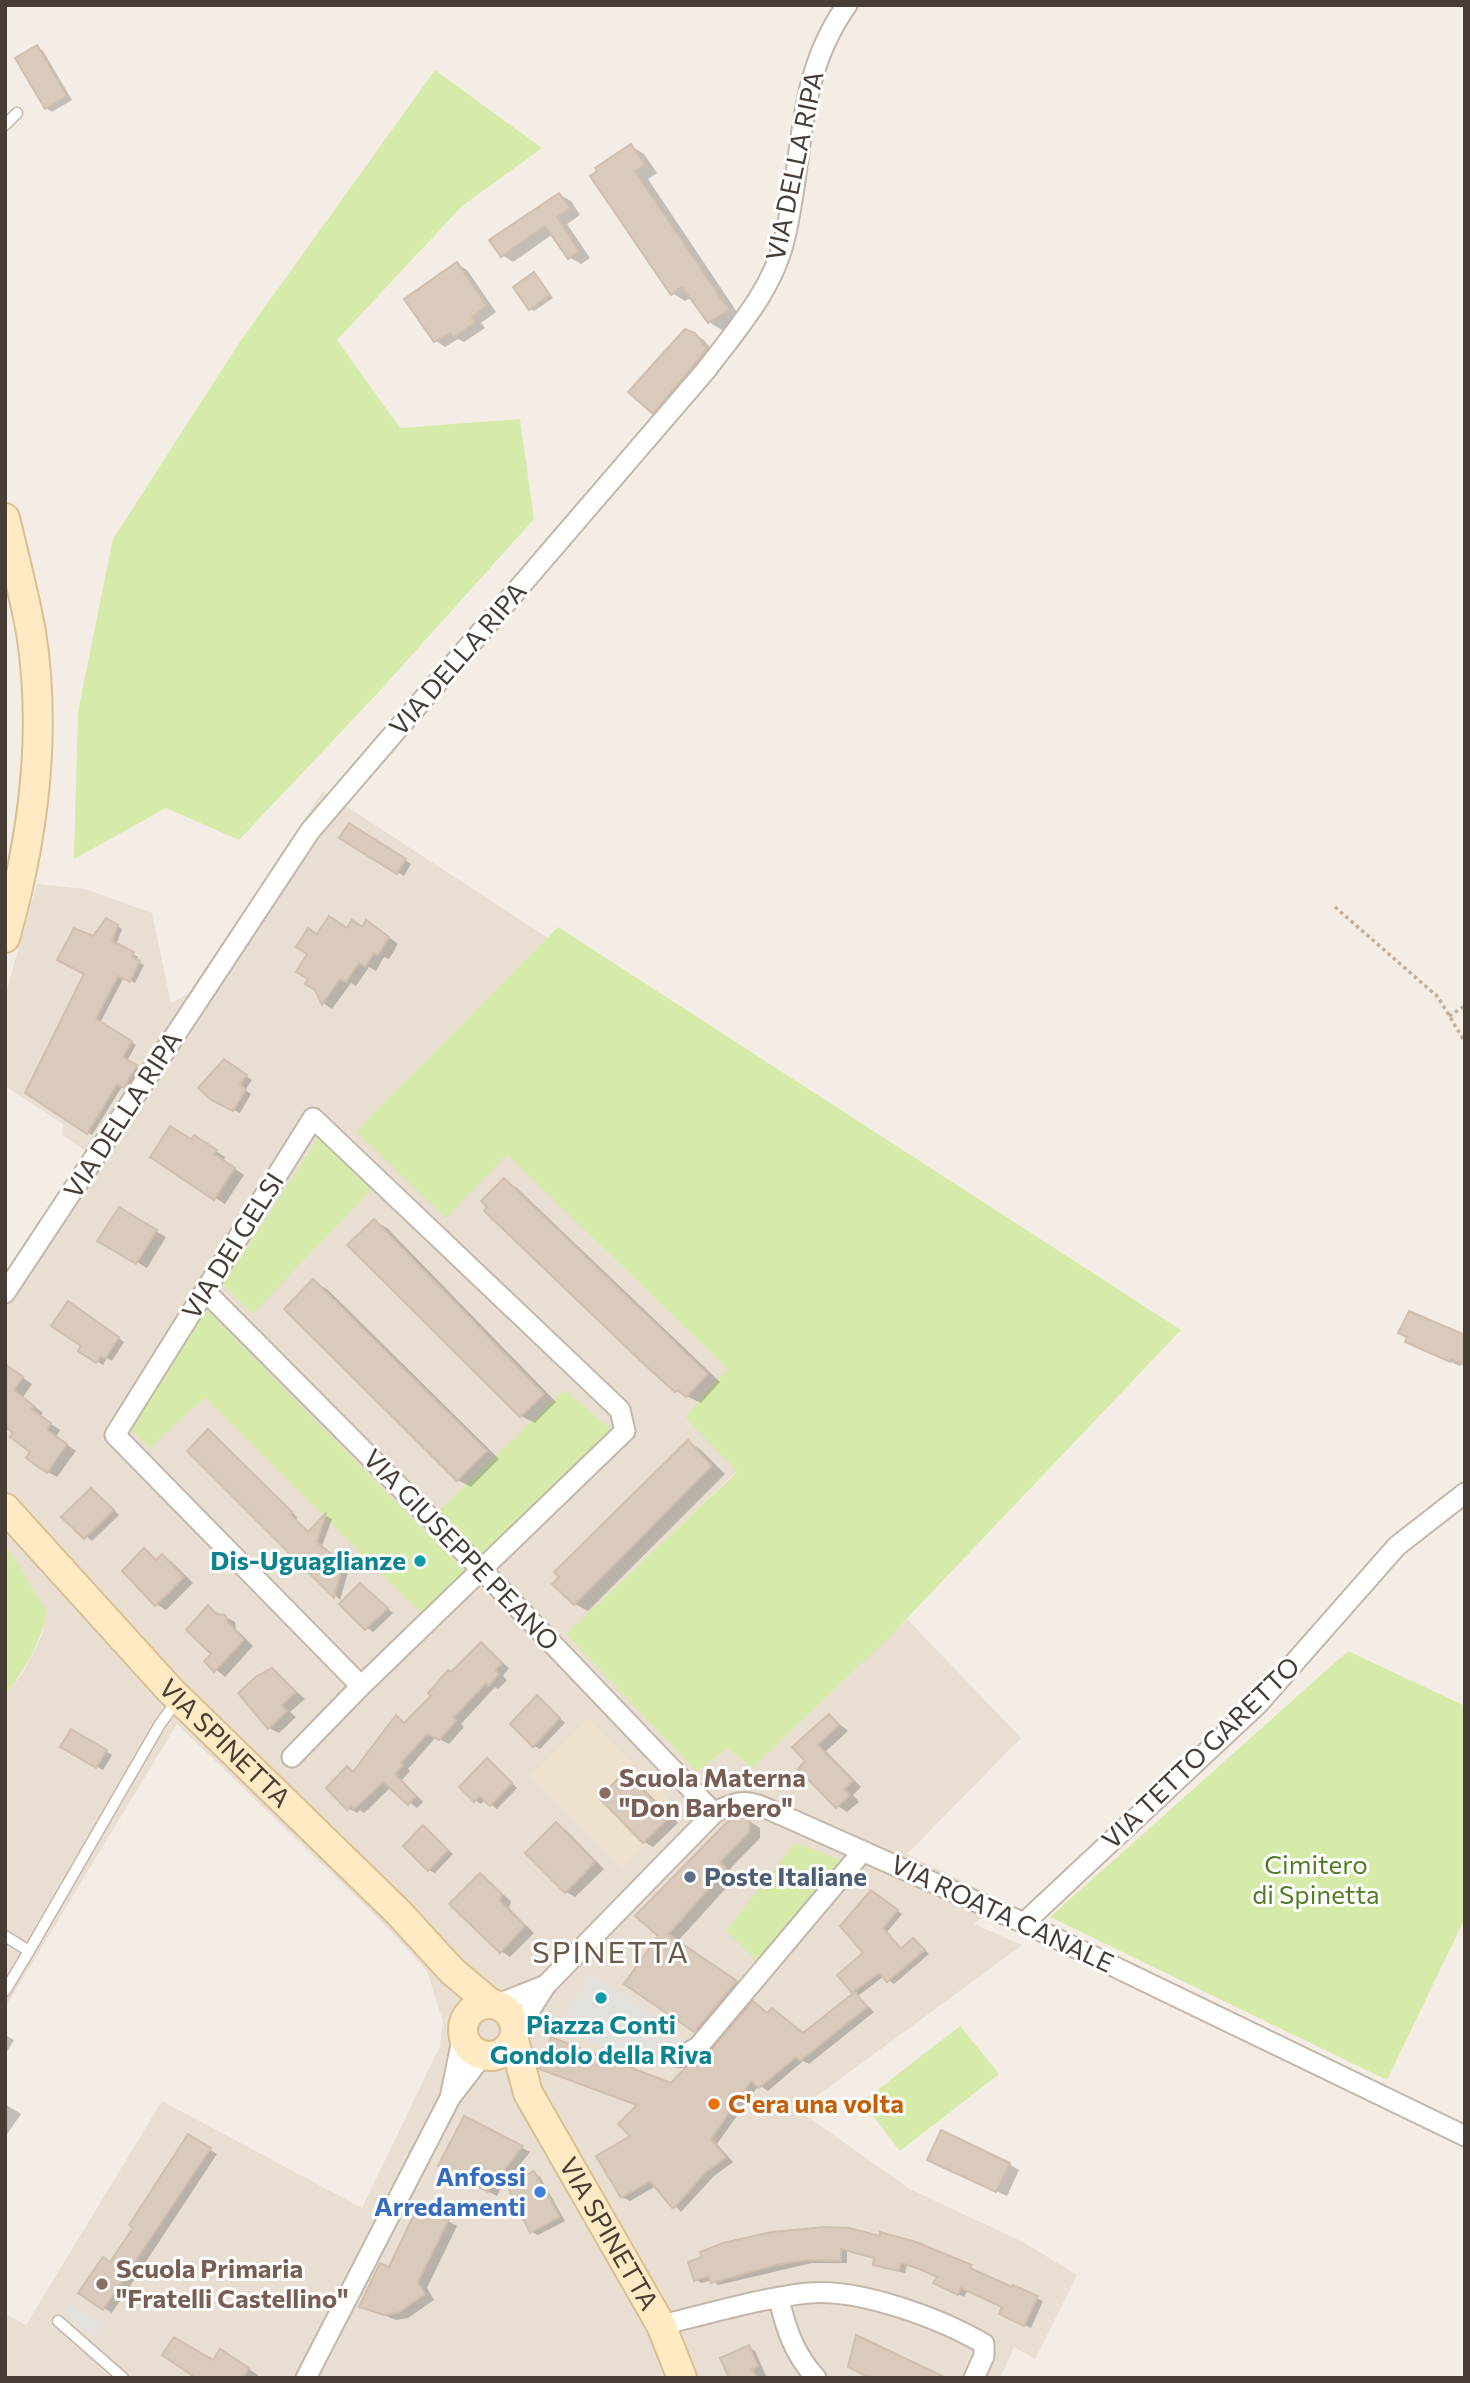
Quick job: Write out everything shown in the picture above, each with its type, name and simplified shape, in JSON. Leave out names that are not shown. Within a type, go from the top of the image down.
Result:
[{"type":"main road","points":[[5,517],[31,633],[37,717],[34,792],[22,879],[5,938]]},
{"type":"main road","name":"VIA SPINETTA","points":[[5,1508],[179,1698],[399,1913],[452,1971],[494,2004]]},
{"type":"main road","name":"VIA SPINETTA","points":[[452,1971],[464,2027]]},
{"type":"main road","points":[[494,2004],[512,2015],[515,2036],[503,2053],[485,2056],[472,2049],[464,2027],[475,2007],[494,2004]]},
{"type":"main road","name":"VIA SPINETTA","points":[[515,2036],[528,2094],[661,2325],[682,2378]]},
{"type":"main road","name":"VIA SPINETTA","points":[[485,2056],[528,2094]]},
{"type":"street","name":"VIA DELLA RIPA","points":[[5,1293],[310,831],[707,369],[752,309],[770,279],[784,241],[808,88],[827,33],[846,5]]},
{"type":"street","name":"VIA DEI GELSI","points":[[361,1686],[114,1435],[313,1118],[620,1410],[625,1431],[481,1569]]},
{"type":"street","name":"VIA GIUSEPPE PEANO","points":[[205,1291],[481,1569],[714,1812]]},
{"type":"street","name":"VIA TETTO GARETTO","points":[[1024,1923],[1258,1704],[1397,1546],[1465,1493]]},
{"type":"street","points":[[292,1757],[481,1569]]},
{"type":"street","name":"VIA ROATA CANALE","points":[[515,2036],[546,1985],[714,1812],[734,1801],[757,1804],[1024,1923],[1465,2136]]},
{"type":"street","points":[[680,2057],[698,2047],[863,1850]]},
{"type":"street","name":"VIA ROATA CANALE","points":[[494,2004],[546,1985]]},
{"type":"street","points":[[450,2098],[464,2027]]},
{"type":"street","points":[[306,2378],[450,2098],[485,2056]]},
{"type":"street","points":[[661,2325],[811,2293],[870,2299],[933,2319],[984,2344],[984,2356],[974,2378]]},
{"type":"street","points":[[779,2300],[785,2325],[800,2361],[816,2378]]},
{"type":"lane","points":[[5,125],[17,113]]},
{"type":"lane","points":[[5,1991],[159,1724],[179,1698]]},
{"type":"lane","points":[[5,1936],[29,1951]]},
{"type":"lane","points":[[58,2321],[123,2378]]},
{"type":"path","points":[[1335,907],[1438,998],[1465,1042]]},
{"type":"path","points":[[1449,1016],[1465,1006]]},
{"type":"shaded area","points":[[323,791],[548,938],[357,1132],[507,1155],[729,1370],[737,1471],[567,1634],[697,1772],[728,1748],[752,1768],[907,1619],[1021,1738],[907,1854],[1003,1901],[974,1924],[1022,1945],[798,2110],[910,2189],[1025,2243],[1077,2275],[1035,2359],[1014,2347],[1000,2378],[5,2378],[5,2314],[26,2325],[162,2101],[362,2208],[440,2046],[443,2022],[427,1971],[385,1925],[177,1724],[5,2008],[5,1696],[22,1674],[42,1635],[46,1613],[5,1543],[5,1280],[86,1151],[62,1135],[63,1124],[5,1086],[5,996],[37,884],[85,889],[152,913],[171,1003],[188,994]]},
{"type":"shaded area","name":"Scuola Materna \"Don Barbero\"","points":[[588,1718],[681,1811],[623,1868],[530,1775]]},
{"type":"shaded area","name":"Piazza Conti Gondolo della Riva","points":[[590,1972],[687,2041],[632,2058],[560,2029]]},
{"type":"shaded area","points":[[69,2303],[104,2324],[93,2337],[63,2314]]},
{"type":"green space","points":[[435,70],[542,148],[462,206],[337,340],[400,428],[520,419],[534,519],[375,696],[239,840],[166,808],[74,859],[78,711],[113,539],[241,340]]},
{"type":"green space","points":[[558,927],[1181,1330],[892,1634],[752,1768],[728,1748],[697,1772],[566,1634],[737,1472],[685,1417],[728,1369],[507,1155],[446,1218],[356,1132]]},
{"type":"green space","points":[[319,1137],[371,1190],[252,1314],[223,1284]]},
{"type":"green space","points":[[205,1309],[465,1572],[420,1612],[205,1397],[150,1448],[131,1430]]},
{"type":"green space","points":[[564,1390],[612,1430],[480,1560],[436,1514]]},
{"type":"green space","points":[[5,1543],[47,1613],[30,1656],[5,1696]]},
{"type":"green space","name":"Cimitero di Spinetta","points":[[1348,1651],[1465,1706],[1465,1918],[1387,2080],[1050,1917]]},
{"type":"green space","points":[[795,1843],[844,1861],[759,1963],[726,1931]]},
{"type":"green space","points":[[960,2026],[999,2074],[900,2151],[862,2102]]},
{"type":"building","points":[[37,45],[67,96],[45,109],[15,58]]},
{"type":"building","points":[[631,144],[645,165],[635,171],[729,310],[708,323],[682,287],[671,295],[590,176],[597,171],[595,168]]},
{"type":"building","points":[[559,193],[570,208],[557,217],[579,251],[568,259],[545,226],[501,257],[489,240]]},
{"type":"building","points":[[457,262],[487,306],[472,317],[476,322],[453,338],[450,333],[434,342],[404,299]]},
{"type":"building","points":[[534,272],[550,295],[529,310],[513,287]]},
{"type":"building","points":[[685,329],[695,333],[707,349],[653,414],[628,392]]},
{"type":"building","points":[[349,823],[406,859],[397,874],[339,838]]},
{"type":"building","points":[[329,916],[347,928],[352,920],[362,927],[366,920],[389,937],[378,955],[374,953],[365,967],[359,963],[346,982],[340,979],[322,1005],[315,990],[305,984],[308,979],[296,972],[307,954],[296,947],[308,928],[317,934]]},
{"type":"building","points":[[106,918],[118,925],[112,941],[134,952],[132,957],[140,961],[130,982],[118,976],[96,1019],[132,1041],[123,1057],[137,1065],[124,1088],[117,1084],[87,1134],[25,1093],[84,974],[57,960],[74,928],[93,936]]},
{"type":"building","points":[[224,1059],[247,1075],[240,1085],[246,1089],[233,1111],[211,1100],[198,1088]]},
{"type":"building","points":[[170,1126],[191,1139],[194,1135],[217,1150],[214,1154],[235,1168],[214,1200],[150,1157]]},
{"type":"building","points":[[504,1178],[708,1374],[686,1397],[678,1390],[675,1392],[646,1366],[484,1211],[487,1207],[481,1201]]},
{"type":"building","points":[[119,1207],[157,1230],[136,1264],[97,1241]]},
{"type":"building","points":[[374,1219],[544,1394],[520,1417],[347,1245]]},
{"type":"building","points":[[313,1279],[487,1451],[457,1481],[284,1309]]},
{"type":"building","points":[[68,1301],[119,1337],[105,1359],[101,1356],[96,1363],[78,1351],[81,1346],[51,1326]]},
{"type":"building","points":[[1409,1311],[1465,1335],[1465,1365],[1451,1359],[1450,1362],[1405,1342],[1407,1337],[1398,1333]]},
{"type":"building","points":[[5,1364],[23,1377],[14,1390],[34,1406],[31,1409],[51,1423],[47,1430],[67,1444],[47,1473],[26,1458],[30,1452],[10,1437],[13,1433],[5,1427]]},
{"type":"building","points":[[208,1429],[292,1512],[291,1515],[308,1532],[326,1513],[317,1542],[343,1564],[334,1598],[187,1451]]},
{"type":"building","points":[[688,1440],[712,1466],[574,1605],[552,1584],[559,1577],[554,1572]]},
{"type":"building","points":[[91,1488],[114,1510],[84,1539],[61,1517]]},
{"type":"building","points":[[144,1548],[156,1560],[162,1554],[184,1577],[155,1606],[122,1571]]},
{"type":"building","points":[[360,1583],[388,1608],[365,1630],[339,1604]]},
{"type":"building","points":[[208,1605],[216,1614],[225,1615],[244,1640],[214,1672],[204,1661],[211,1654],[186,1630]]},
{"type":"building","points":[[481,1642],[502,1663],[495,1670],[499,1674],[489,1686],[486,1683],[453,1718],[456,1721],[439,1740],[427,1734],[401,1763],[403,1765],[395,1774],[416,1796],[408,1805],[383,1782],[354,1809],[351,1806],[347,1810],[326,1788],[347,1766],[353,1772],[396,1715],[404,1723],[431,1696],[428,1693],[448,1670],[451,1672]]},
{"type":"building","points":[[272,1668],[296,1692],[282,1705],[287,1711],[268,1729],[238,1693],[257,1676]]},
{"type":"building","points":[[537,1695],[560,1718],[533,1747],[510,1724]]},
{"type":"building","points":[[829,1714],[839,1725],[818,1745],[853,1781],[844,1789],[850,1795],[836,1808],[798,1769],[805,1761],[792,1747]]},
{"type":"building","points":[[71,1729],[107,1750],[96,1768],[60,1747]]},
{"type":"building","points":[[487,1758],[512,1783],[490,1806],[479,1796],[474,1802],[459,1787]]},
{"type":"building","points":[[625,1772],[669,1817],[643,1843],[599,1798]]},
{"type":"building","points":[[743,1815],[750,1820],[749,1832],[720,1862],[727,1869],[668,1934],[737,1981],[694,2032],[624,1984],[658,1936],[635,1916],[731,1818]]},
{"type":"building","points":[[556,1822],[595,1862],[565,1893],[525,1853]]},
{"type":"building","points":[[423,1825],[448,1850],[428,1871],[403,1846]]},
{"type":"building","points":[[480,1873],[502,1894],[500,1901],[525,1926],[500,1953],[449,1904]]},
{"type":"building","points":[[871,1890],[898,1910],[883,1928],[901,1949],[913,1938],[925,1950],[887,1982],[879,1973],[852,1993],[837,1975],[863,1953],[840,1926]]},
{"type":"building","points":[[855,1992],[867,2007],[800,2061],[796,2057],[759,2088],[751,2081],[711,2139],[726,2157],[706,2172],[673,2209],[650,2181],[621,2198],[596,2156],[630,2136],[618,2124],[637,2105],[539,2069],[551,2037],[671,2083],[685,2068],[707,2055],[753,2001],[767,2013],[772,2008],[803,2033]]},
{"type":"building","points":[[464,2116],[523,2146],[501,2174],[499,2171],[488,2192],[438,2166]]},
{"type":"building","points":[[941,2130],[1010,2163],[996,2192],[927,2160]]},
{"type":"building","points":[[188,2134],[211,2148],[103,2310],[78,2293],[103,2257],[110,2262],[133,2228],[129,2225]]},
{"type":"building","points":[[534,2171],[560,2217],[530,2233],[507,2185]]},
{"type":"building","points":[[419,2204],[449,2219],[418,2282],[425,2294],[398,2313],[384,2315],[359,2307],[380,2263],[389,2267]]},
{"type":"building","points":[[825,2227],[849,2228],[880,2236],[880,2232],[916,2242],[972,2265],[970,2268],[1012,2287],[1013,2285],[1038,2296],[1024,2326],[999,2314],[1002,2307],[961,2288],[958,2295],[933,2283],[937,2277],[920,2269],[901,2263],[899,2271],[873,2265],[874,2258],[841,2249],[841,2261],[805,2260],[711,2283],[708,2276],[694,2281],[688,2262],[702,2257],[700,2252],[723,2243],[772,2232]]},
{"type":"building","points":[[856,2335],[946,2378],[870,2378],[848,2367]]},
{"type":"building","points":[[174,2337],[213,2360],[220,2349],[249,2368],[243,2378],[196,2378],[162,2355]]},
{"type":"building","points":[[749,2345],[758,2366],[752,2369],[757,2378],[729,2378],[720,2358]]},
{"type":"place","name":"Dis-Uguaglianze","points":[[420,1561]]},
{"type":"place","name":"Scuola Materna \"Don Barbero\"","points":[[605,1793]]},
{"type":"place","name":"Poste Italiane","points":[[690,1877]]},
{"type":"place","name":"Piazza Conti Gondolo della Riva","points":[[601,1998]]},
{"type":"place","name":"C'era una volta","points":[[714,2104]]},
{"type":"place","name":"Anfossi Arredamenti","points":[[540,2192]]},
{"type":"place","name":"Scuola Primaria \"Fratelli Castellino\"","points":[[102,2284]]},
{"type":"district","name":"SPINETTA","points":[[611,1953]]}]
